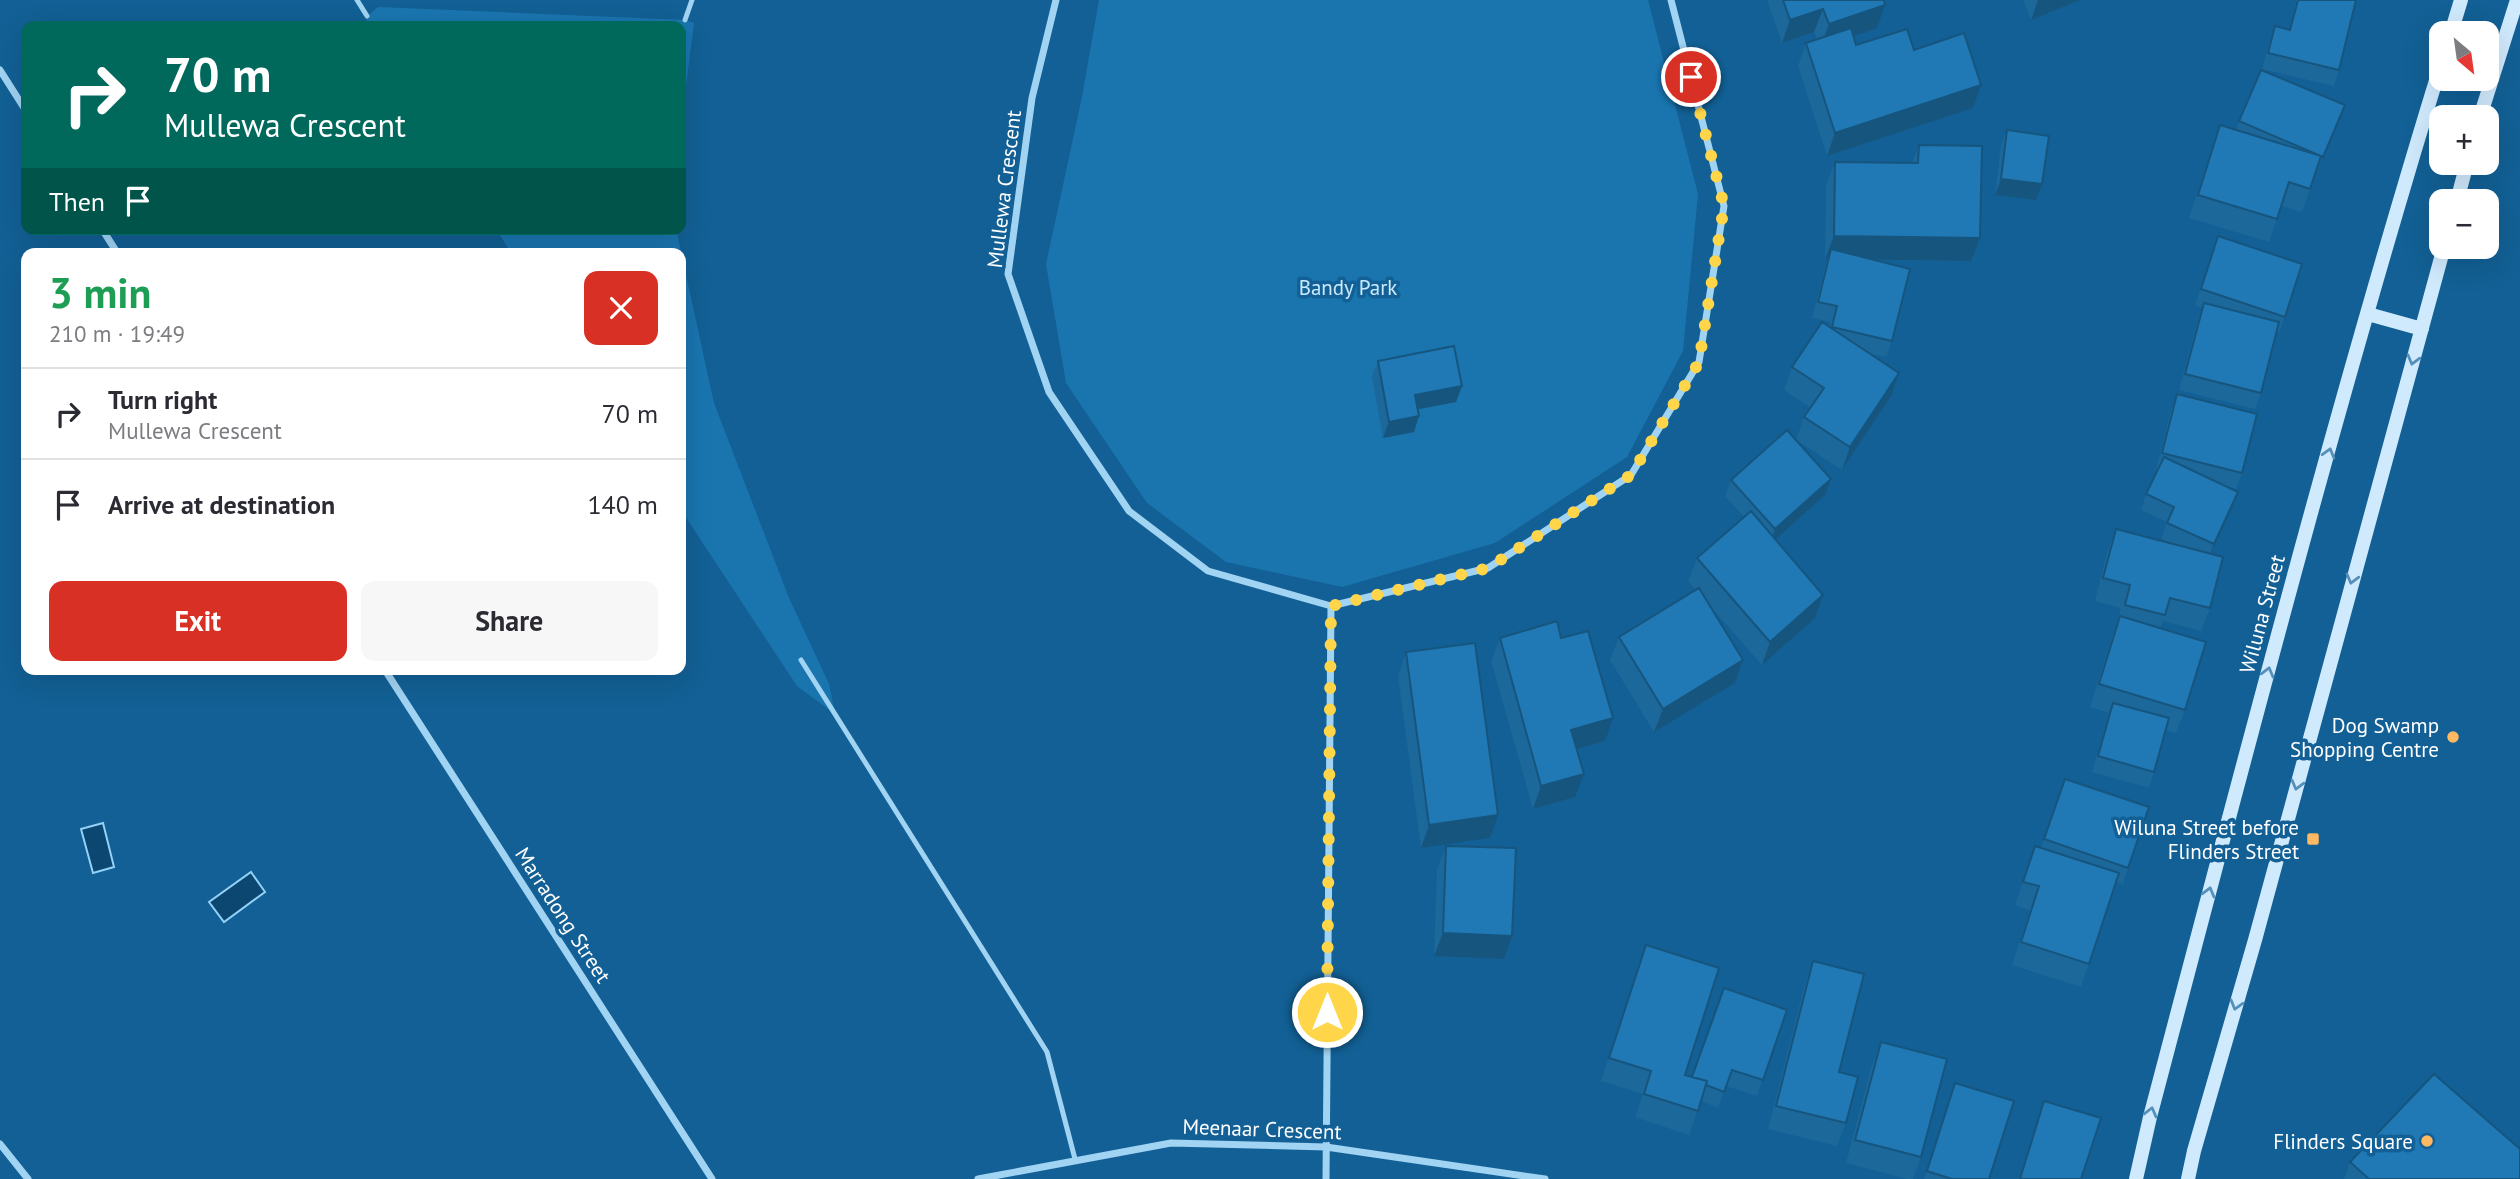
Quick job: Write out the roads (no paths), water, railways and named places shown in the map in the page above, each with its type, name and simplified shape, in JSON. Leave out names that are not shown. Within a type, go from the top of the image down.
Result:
[{"type":"main road","points":[[2455,21],[2461,0]]},
{"type":"main road","points":[[2484,105],[2517,0]]},
{"type":"main road","name":"Wiluna Street","points":[[2136,1179],[2284,611],[2433,91]]},
{"type":"main road","points":[[2188,1179],[2441,259]]},
{"type":"main road","points":[[2368,314],[2422,328]]},
{"type":"street","name":"Mullewa Crescent","points":[[1056,0],[1032,97],[1009,274],[1049,391],[1129,511],[1208,571],[1331,606],[1488,568],[1631,475],[1699,362],[1724,206],[1671,0]]},
{"type":"street","points":[[0,70],[21,103]]},
{"type":"street","points":[[1326,1179],[1331,606]]},
{"type":"street","name":"Marradong Street","points":[[388,675],[712,1179]]},
{"type":"street","name":"Meenaar Crescent","points":[[978,1179],[1171,1143],[1326,1147],[1545,1179]]},
{"type":"street","points":[[0,1144],[28,1179]]},
{"type":"lane","points":[[357,0],[367,16]]},
{"type":"lane","points":[[685,20],[692,0]]},
{"type":"lane","points":[[801,660],[1047,1052],[1074,1159]]},
{"type":"place","name":"Dog Swamp Shopping Centre","points":[[2453,737]]},
{"type":"place","name":"Wiluna Street before Flinders Street","points":[[2313,839]]},
{"type":"place","name":"Flinders Square","points":[[2427,1141]]},
{"type":"park label","name":"Bandy Park","points":[[1348,287]]}]
